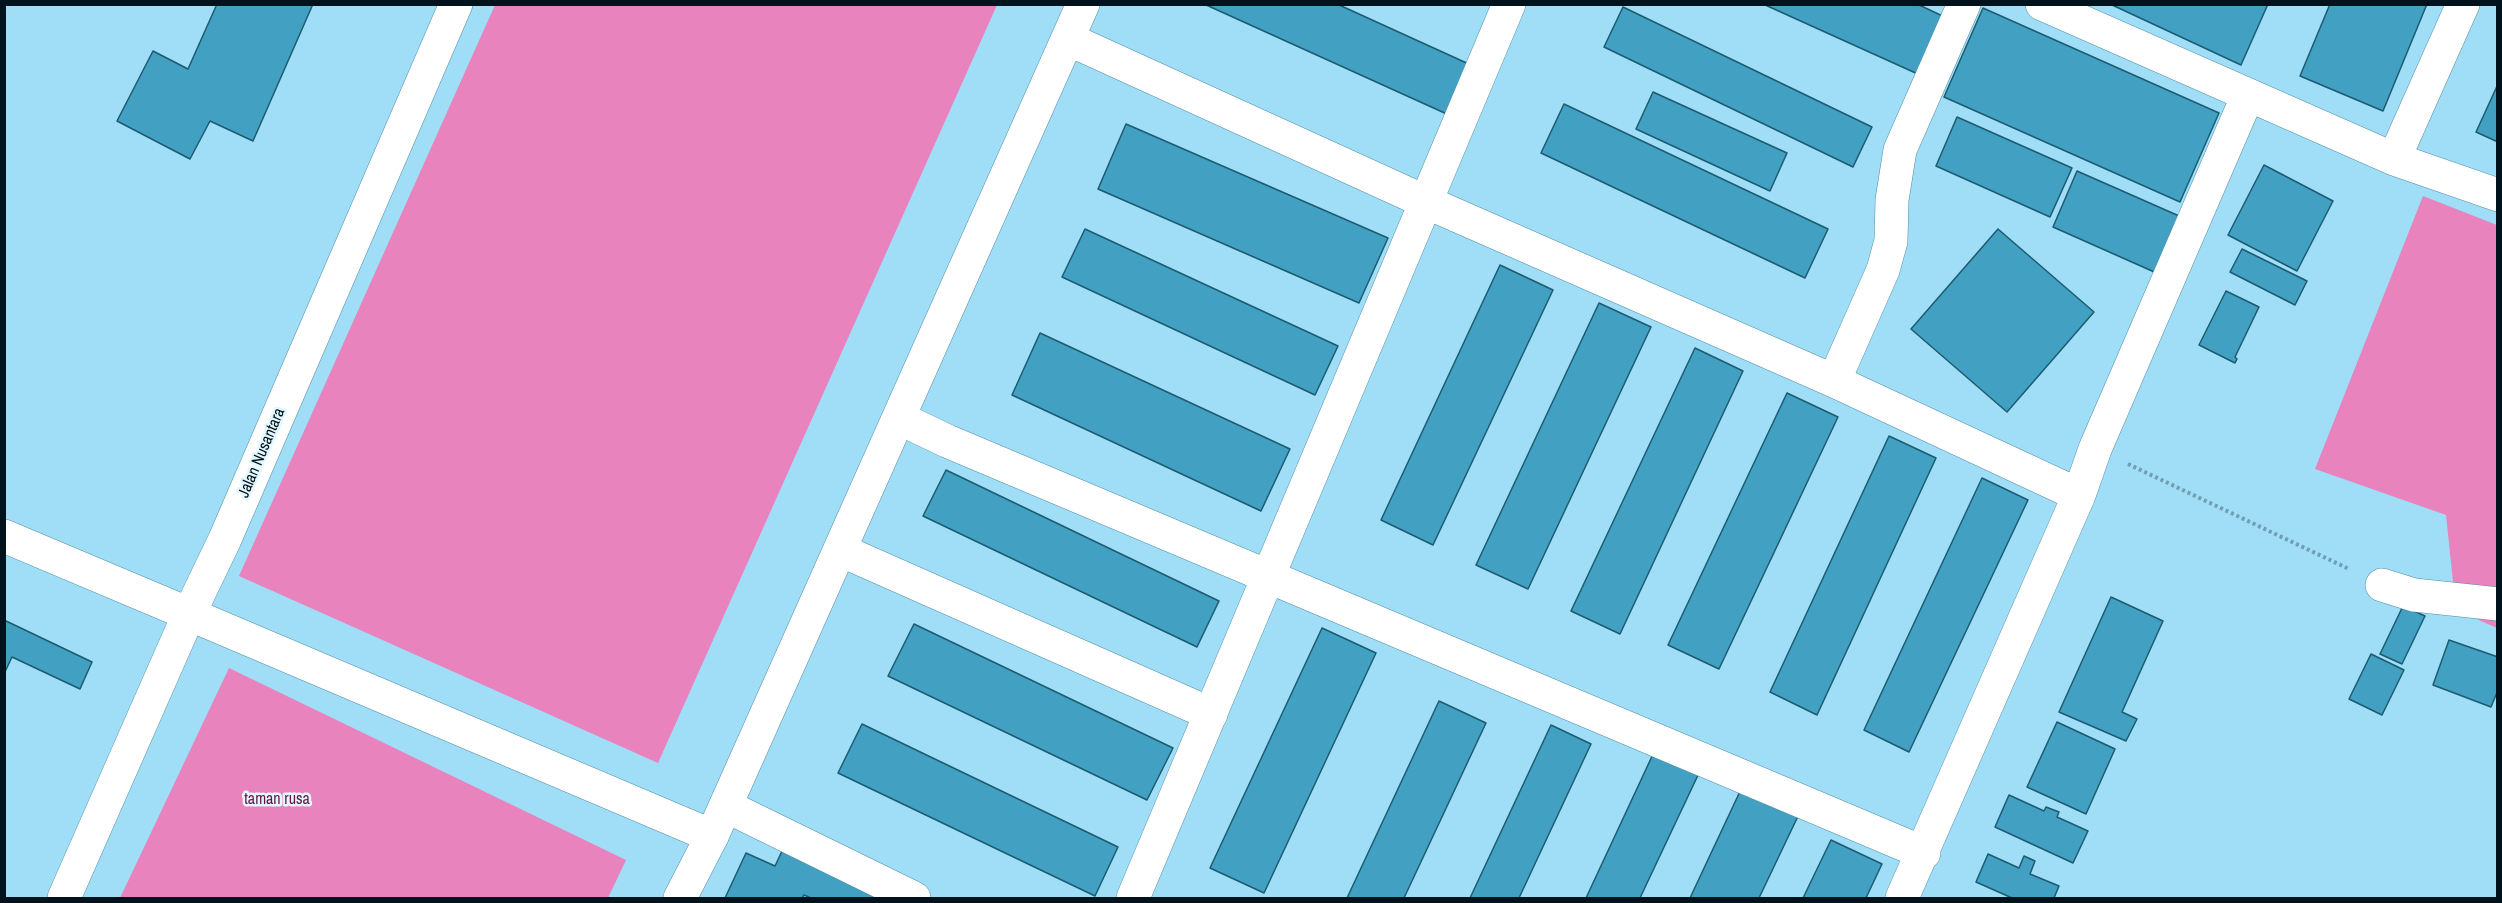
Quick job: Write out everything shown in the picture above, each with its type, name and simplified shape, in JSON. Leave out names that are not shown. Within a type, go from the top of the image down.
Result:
[{"type":"street","name":"Jalan Nusantara","points":[[64,898],[189,614],[230,528],[456,4]]},
{"type":"street","points":[[680,898],[726,806],[1083,4]]},
{"type":"street","points":[[1133,898],[1509,4]]},
{"type":"street","points":[[1834,381],[1883,270],[1891,241],[1892,200],[1900,150],[1964,4]]},
{"type":"street","points":[[2042,4],[2394,159],[2498,195]]},
{"type":"street","points":[[2394,159],[2463,4]]},
{"type":"street","points":[[1068,39],[1426,202],[1834,381],[2079,495]]},
{"type":"street","points":[[1902,898],[1924,853],[2079,495],[2095,448],[2248,95]]},
{"type":"street","points":[[899,418],[947,441],[1924,853]]},
{"type":"street","points":[[4,536],[712,836]]},
{"type":"street","points":[[840,550],[1211,714]]},
{"type":"street","points":[[2382,585],[2414,595],[2498,604]]},
{"type":"street","points":[[726,806],[902,896]]},
{"type":"path","points":[[2095,448],[2382,585]]},
{"type":"green space","points":[[495,5],[997,5],[658,763],[239,576]]},
{"type":"green space","points":[[2423,196],[2497,225],[2497,628],[2456,610],[2446,515],[2315,469]]},
{"type":"green space","name":"taman rusa","points":[[229,668],[626,860],[608,898],[120,898]]},
{"type":"building","points":[[217,4],[313,4],[253,141],[210,121],[190,159],[117,121],[153,51],[188,69]]},
{"type":"building","points":[[1204,4],[1337,4],[1471,65],[1449,115]]},
{"type":"building","points":[[1763,4],[1917,4],[1951,20],[1920,75]]},
{"type":"building","points":[[2110,4],[2268,4],[2241,65]]},
{"type":"building","points":[[2330,4],[2427,4],[2383,111],[2300,76]]},
{"type":"building","points":[[1623,7],[1872,127],[1853,167],[1604,47]]},
{"type":"building","points":[[1983,8],[2219,113],[2180,202],[1944,97]]},
{"type":"building","points":[[2498,84],[2498,142],[2476,132]]},
{"type":"building","points":[[1653,92],[1787,153],[1770,191],[1636,129]]},
{"type":"building","points":[[1564,104],[1828,229],[1805,278],[1541,153]]},
{"type":"building","points":[[1957,117],[2072,168],[2050,217],[1936,166]]},
{"type":"building","points":[[1126,124],[1388,238],[1359,303],[1098,189]]},
{"type":"building","points":[[2264,165],[2333,201],[2297,271],[2228,235]]},
{"type":"building","points":[[2077,171],[2186,219],[2161,275],[2053,227]]},
{"type":"building","points":[[1085,229],[1338,346],[1315,395],[1062,277]]},
{"type":"building","points":[[1998,229],[2094,312],[2007,412],[1911,329]]},
{"type":"building","points":[[2242,249],[2307,281],[2295,305],[2230,272]]},
{"type":"building","points":[[1500,265],[1553,290],[1433,545],[1381,520]]},
{"type":"building","points":[[2226,291],[2259,307],[2235,357],[2237,359],[2235,363],[2199,345]]},
{"type":"building","points":[[1599,303],[1651,327],[1528,589],[1476,565]]},
{"type":"building","points":[[1040,333],[1290,449],[1261,511],[1012,395]]},
{"type":"building","points":[[1695,348],[1743,371],[1620,634],[1571,611]]},
{"type":"building","points":[[1787,393],[1838,417],[1719,669],[1668,645]]},
{"type":"building","points":[[1889,436],[1936,458],[1817,715],[1770,692]]},
{"type":"building","points":[[946,470],[1219,601],[1197,647],[923,516]]},
{"type":"building","points":[[1982,478],[2028,500],[1909,752],[1864,730]]},
{"type":"building","points":[[2111,597],[2163,621],[2122,712],[2137,719],[2126,741],[2059,712]]},
{"type":"building","points":[[2403,606],[2425,616],[2402,664],[2380,654]]},
{"type":"building","points":[[4,620],[92,662],[80,689],[12,657],[4,674]]},
{"type":"building","points":[[914,624],[1173,748],[1147,800],[888,676]]},
{"type":"building","points":[[1322,628],[1376,653],[1264,893],[1210,868]]},
{"type":"building","points":[[2449,640],[2498,657],[2498,690],[2491,707],[2433,685]]},
{"type":"building","points":[[2371,654],[2404,670],[2382,715],[2349,699]]},
{"type":"building","points":[[1439,701],[1486,723],[1404,898],[1347,898]]},
{"type":"building","points":[[2057,722],[2115,749],[2086,814],[2027,787]]},
{"type":"building","points":[[862,724],[1118,847],[1095,896],[838,773]]},
{"type":"building","points":[[1551,725],[1591,744],[1519,898],[1470,898]]},
{"type":"building","points":[[1654,752],[1699,773],[1640,898],[1586,898]]},
{"type":"building","points":[[1743,785],[1800,812],[1759,898],[1690,898]]},
{"type":"building","points":[[2009,795],[2044,811],[2046,807],[2059,812],[2057,817],[2088,831],[2073,863],[1995,827]]},
{"type":"building","points":[[1831,840],[1882,864],[1866,898],[1803,898]]},
{"type":"building","points":[[784,847],[878,892],[875,898],[811,898],[804,895],[802,898],[725,898],[746,853],[775,866]]},
{"type":"building","points":[[1988,854],[2019,868],[2024,856],[2035,861],[2030,874],[2059,886],[2054,898],[2012,898],[1976,882]]}]
